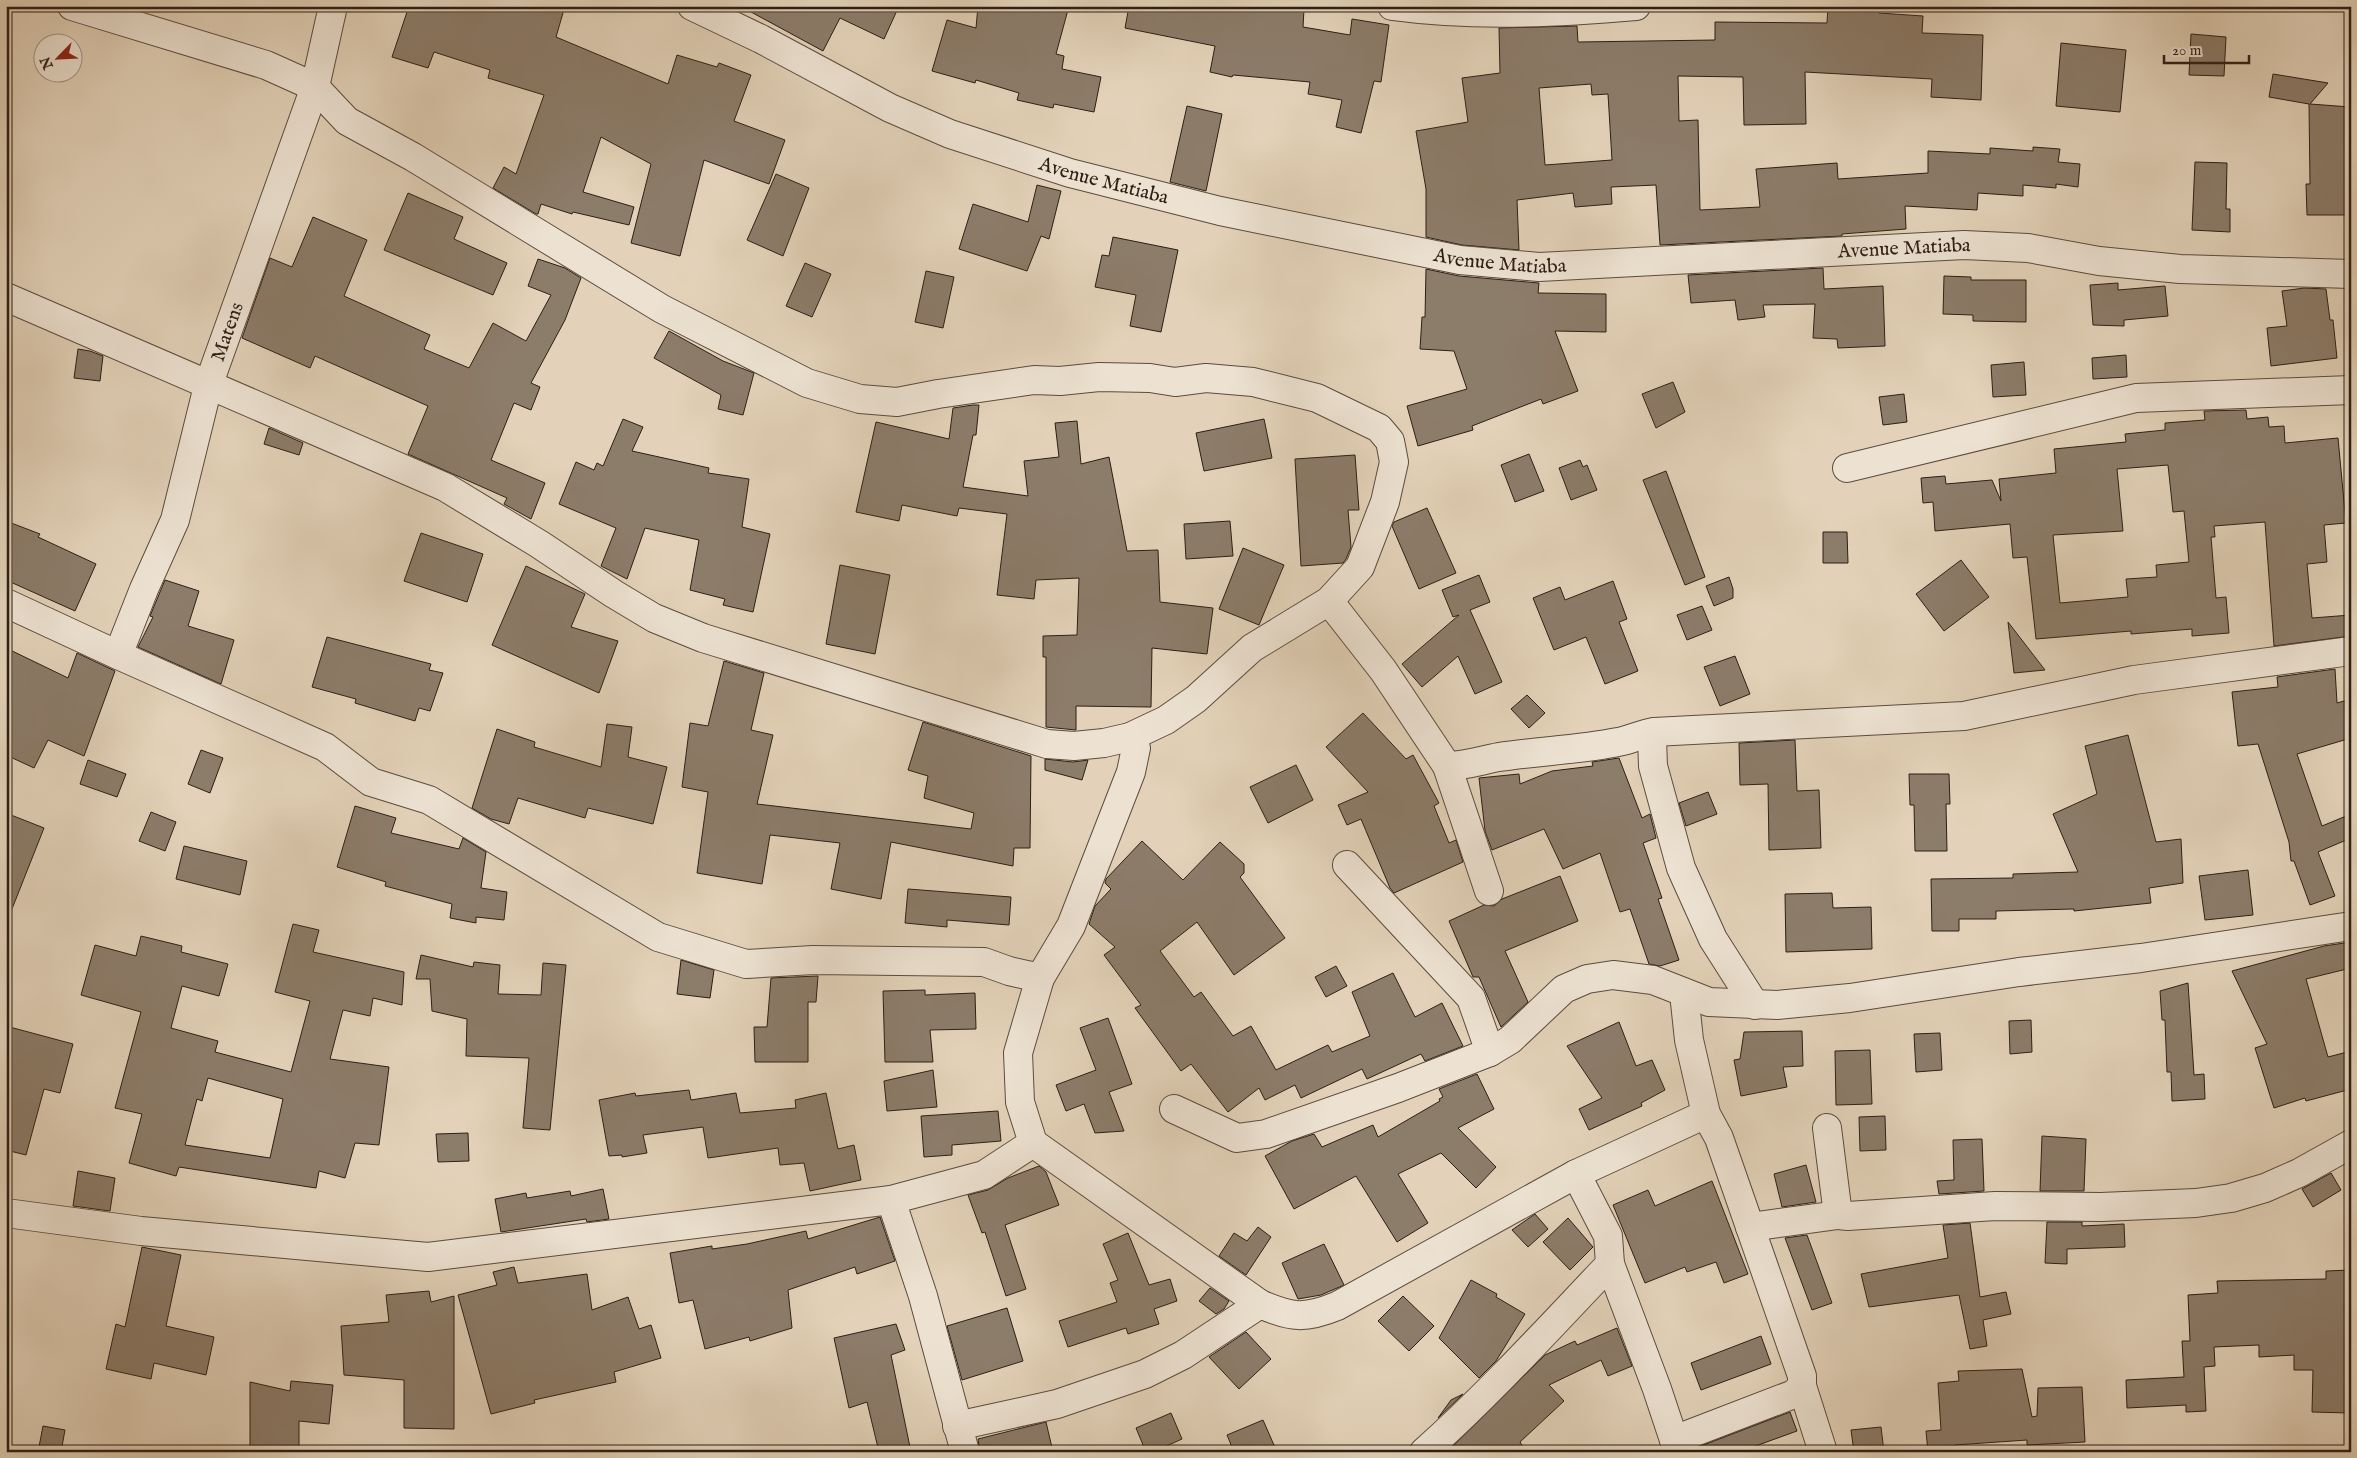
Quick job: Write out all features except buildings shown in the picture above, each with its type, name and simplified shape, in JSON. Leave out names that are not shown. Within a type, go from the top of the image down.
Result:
[{"type":"street","points":[[6,297],[445,487],[539,544],[654,618],[703,638],[1046,744],[1074,746],[1104,743],[1130,736],[1174,714],[1196,699],[1252,648],[1329,601],[1360,567],[1385,502],[1394,462],[1390,441],[1379,428],[1317,398],[1253,382],[1206,378],[1175,382],[1150,378],[1099,377],[1060,381],[1034,380],[897,402],[860,399],[807,383],[662,309],[413,157],[347,121],[315,87],[266,65],[72,6]]},
{"type":"street","name":"Matens","points":[[118,655],[144,588],[175,520],[208,386],[315,87],[333,6]]},
{"type":"street","name":"Avenue Matiaba","points":[[692,6],[761,39],[890,108],[950,134],[1070,173],[1220,211],[1460,260],[1539,267],[1964,245],[2028,248],[2099,261],[2180,269],[2351,274]]},
{"type":"street","points":[[1392,6],[1426,11],[1520,13],[1636,6]]},
{"type":"street","points":[[1847,468],[2136,398],[2351,390]]},
{"type":"street","points":[[1329,601],[1383,670],[1447,766],[1489,891]]},
{"type":"street","points":[[6,603],[118,655],[325,746],[371,782],[429,800],[658,936],[746,964],[813,960],[984,962],[1009,972],[1040,978]]},
{"type":"street","points":[[1447,766],[1459,767],[1479,761],[1517,755],[1619,742],[1638,734],[1654,732],[1964,716],[2134,680],[2351,652]]},
{"type":"street","points":[[1654,732],[1652,738],[1653,766],[1681,868],[1713,939],[1755,1005]]},
{"type":"street","points":[[1130,736],[1136,748],[1128,781],[1071,926],[1040,978],[1018,1053],[1020,1102],[1033,1143],[1260,1304],[1298,1317],[1317,1314],[1380,1282],[1576,1174],[1706,1114]]},
{"type":"street","points":[[1347,865],[1471,998],[1490,1052]]},
{"type":"street","points":[[1174,1109],[1237,1138],[1266,1134],[1398,1088],[1490,1052],[1516,1034],[1564,989],[1587,980],[1613,975],[1653,980],[1709,1002],[1776,1006],[1850,998],[2351,926]]},
{"type":"street","points":[[1684,993],[1689,1040],[1706,1114],[1719,1138],[1802,1376],[1802,1386],[1823,1452]]},
{"type":"street","points":[[1827,1128],[1838,1215]]},
{"type":"street","points":[[6,1213],[141,1231],[428,1257],[891,1200],[984,1175],[1033,1143]]},
{"type":"street","points":[[1750,1226],[1838,1215],[1995,1206],[2101,1207],[2196,1204],[2231,1198],[2265,1188],[2299,1173],[2351,1144]]},
{"type":"street","points":[[1576,1174],[1608,1236],[1610,1264],[1654,1380],[1676,1446],[1794,1394],[1802,1386]]},
{"type":"street","points":[[891,1200],[923,1296],[965,1452]]},
{"type":"street","points":[[1424,1452],[1460,1420],[1512,1368],[1610,1264]]},
{"type":"street","points":[[957,1426],[1057,1404],[1145,1374],[1183,1354],[1260,1304]]}]
